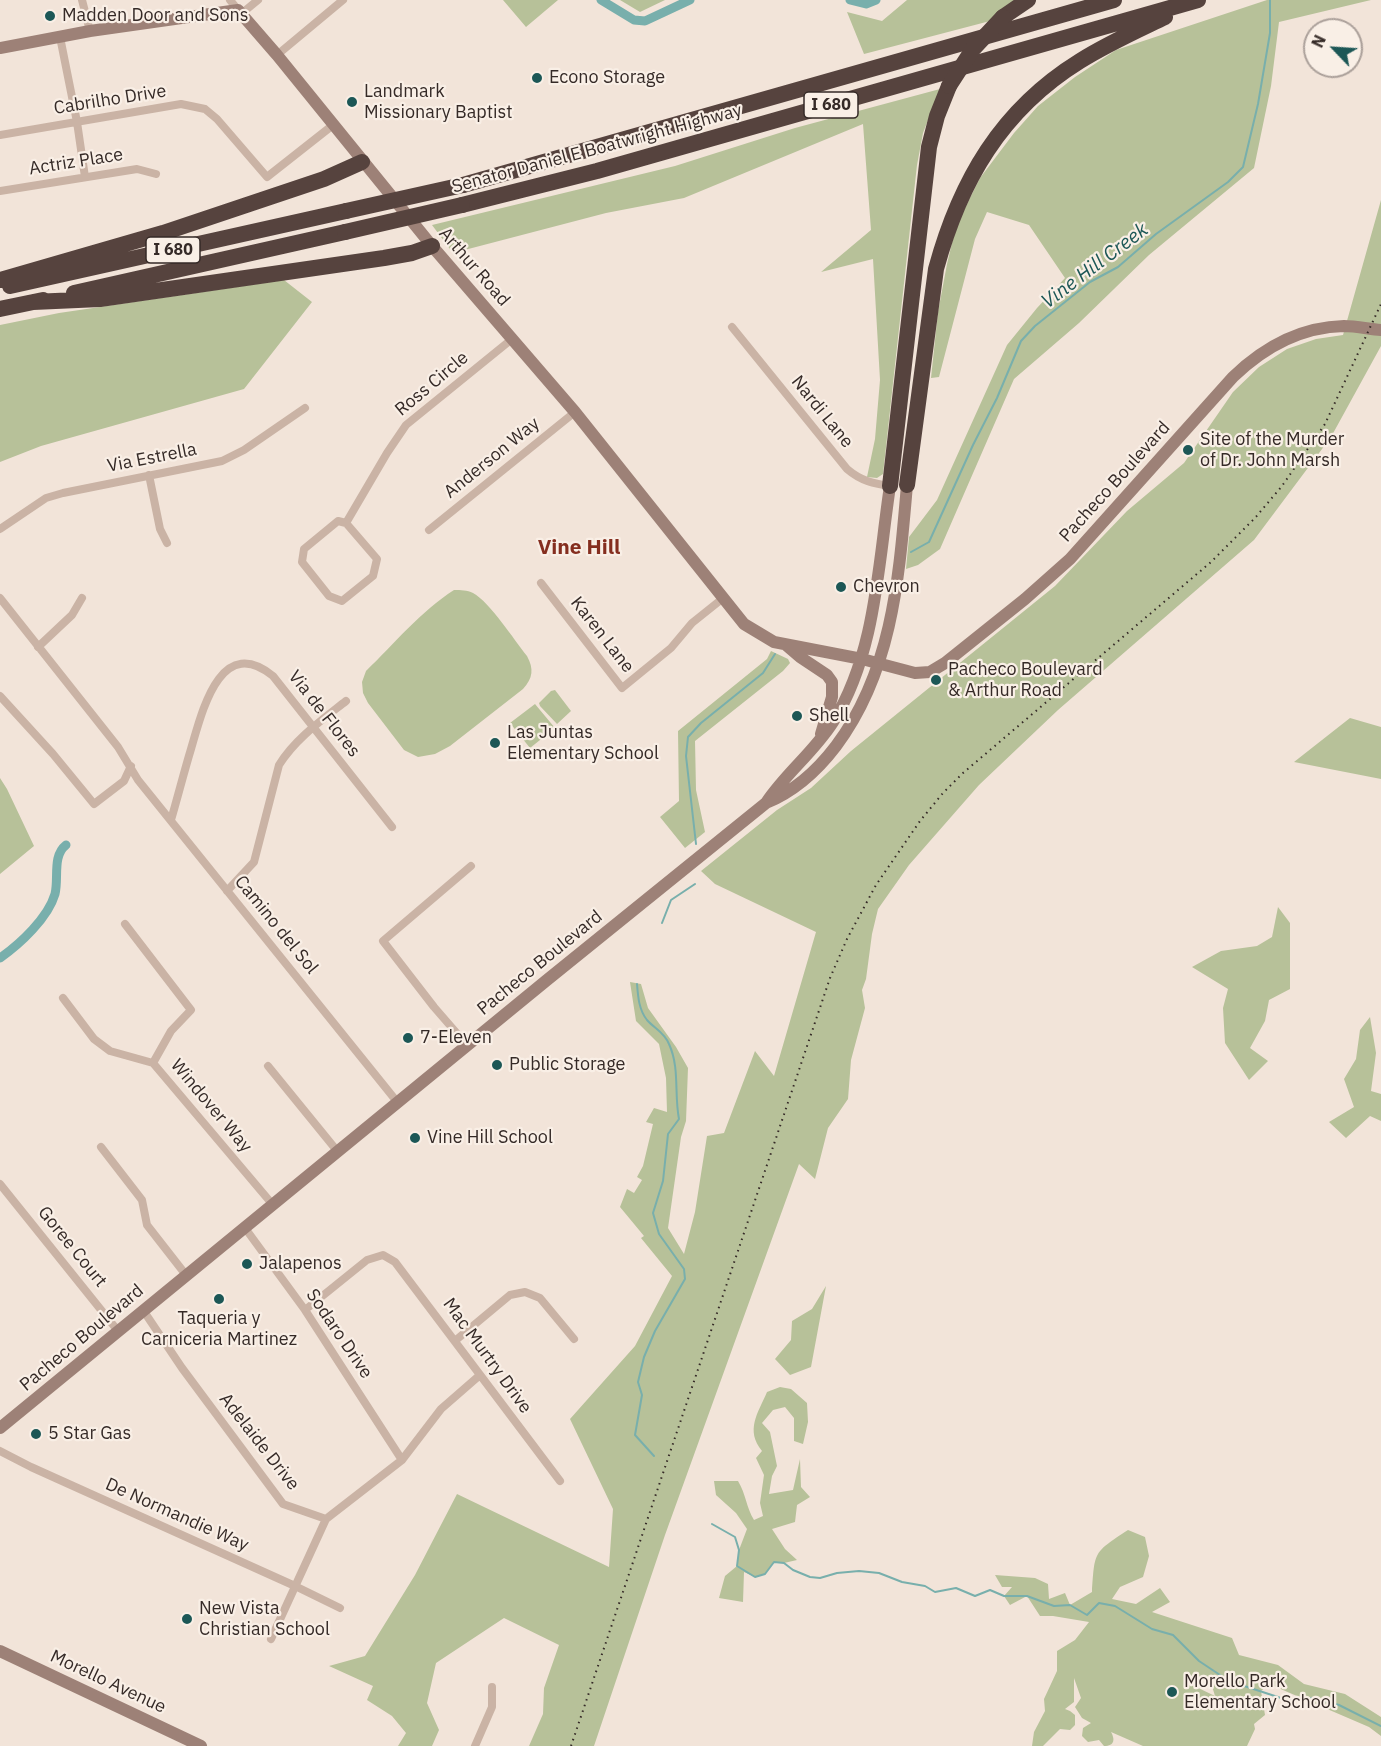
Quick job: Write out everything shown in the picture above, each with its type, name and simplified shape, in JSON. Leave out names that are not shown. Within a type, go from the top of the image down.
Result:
[{"type":"highway","points":[[898,485],[929,147],[937,116],[949,86],[974,49],[1003,17],[1029,0]]},
{"type":"highway","name":"Senator Daniel E Boatwright Highway","points":[[0,289],[463,185],[1114,0]]},
{"type":"highway","points":[[898,485],[936,269],[958,200],[975,166],[1021,107],[1053,80],[1079,61],[1106,46],[1199,0]]},
{"type":"highway","name":"Senator Daniel E Boatwright Highway","points":[[0,309],[462,205],[597,171],[1199,0]]},
{"type":"highway","points":[[0,280],[163,232],[324,179],[362,162]]},
{"type":"highway","points":[[33,302],[100,299],[384,258],[412,253],[432,246]]},
{"type":"main road","points":[[0,48],[236,8]]},
{"type":"main road","name":"Arthur Road","points":[[236,8],[432,246],[575,412],[722,598],[750,629],[768,640],[786,645],[880,663]]},
{"type":"main road","name":"Pacheco Boulevard","points":[[880,663],[915,673],[930,672],[945,663],[1025,599],[1070,559],[1249,361],[1294,335],[1318,329],[1344,327],[1381,330]]},
{"type":"main road","name":"Pacheco Boulevard","points":[[0,1428],[765,803],[821,737],[845,701],[862,658],[898,485]]},
{"type":"main road","name":"Pacheco Boulevard","points":[[765,803],[782,796],[810,776],[827,758],[848,730],[873,681],[886,642],[899,571],[898,485]]},
{"type":"main road","points":[[786,645],[827,675],[832,682],[832,697],[821,737]]},
{"type":"main road","name":"Morello Avenue","points":[[0,1651],[201,1746]]},
{"type":"street","points":[[82,0],[90,31]]},
{"type":"street","points":[[236,8],[258,0]]},
{"type":"street","points":[[277,55],[343,0]]},
{"type":"street","points":[[60,37],[85,177]]},
{"type":"street","name":"Cabrilho Drive","points":[[0,135],[181,105],[205,109],[217,119],[267,177],[333,125]]},
{"type":"street","name":"Actriz Place","points":[[0,191],[137,169],[156,174]]},
{"type":"street","name":"Nardi Lane","points":[[732,327],[848,469],[866,482],[898,485]]},
{"type":"street","name":"Ross Circle","points":[[346,523],[406,425],[512,339]]},
{"type":"street","name":"Via Estrella","points":[[0,529],[46,498],[222,461],[244,450],[305,408]]},
{"type":"street","name":"Anderson Way","points":[[429,530],[575,412]]},
{"type":"street","points":[[149,475],[160,529],[167,543]]},
{"type":"street","points":[[338,521],[346,523],[377,559],[373,576],[342,601],[329,596],[302,562],[304,549],[338,521]]},
{"type":"street","name":"Karen Lane","points":[[541,583],[622,688],[672,648],[692,623],[722,598]]},
{"type":"street","name":"Camino del Sol","points":[[0,598],[118,747],[138,780],[398,1103]]},
{"type":"street","points":[[38,647],[72,615],[82,598]]},
{"type":"street","name":"Via de Flores","points":[[171,819],[205,702],[216,682],[228,669],[240,664],[253,663],[273,676],[392,827]]},
{"type":"street","points":[[0,696],[53,754],[94,804],[124,781],[131,766]]},
{"type":"street","points":[[227,891],[254,862],[279,765],[285,754],[346,701]]},
{"type":"street","points":[[467,1045],[383,941],[471,866]]},
{"type":"street","points":[[125,924],[191,1010],[171,1031],[153,1063]]},
{"type":"street","name":"Windover Way","points":[[63,999],[94,1039],[110,1051],[153,1063],[273,1205]]},
{"type":"street","points":[[267,1066],[338,1152]]},
{"type":"street","points":[[101,1147],[142,1200],[147,1225],[186,1275]]},
{"type":"street","name":"Goree Court","points":[[0,1184],[118,1331]]},
{"type":"street","name":"Sodaro Drive","points":[[245,1228],[304,1310],[402,1460]]},
{"type":"street","name":"Mac Murtry Drive","points":[[304,1310],[367,1260],[383,1255],[395,1262],[560,1481]]},
{"type":"street","points":[[456,1340],[510,1295],[525,1292],[540,1298],[574,1339]]},
{"type":"street","name":"Adelaide Drive","points":[[143,1310],[182,1368],[283,1504],[326,1519]]},
{"type":"street","points":[[271,1639],[326,1519],[402,1460],[441,1409],[480,1375]]},
{"type":"street","name":"De Normandie Way","points":[[0,1451],[340,1608]]},
{"type":"street","points":[[475,1746],[492,1707],[492,1686]]},
{"type":"green space","points":[[503,0],[558,0],[526,27]]},
{"type":"green space","points":[[620,0],[665,0],[640,12]]},
{"type":"green space","points":[[907,0],[1028,0],[990,21],[864,54],[847,12],[882,21]]},
{"type":"green space","points":[[1267,0],[1371,0],[1279,22],[1271,86],[1254,168],[1149,255],[1079,323],[1014,379],[940,549],[918,565],[906,569],[909,537],[937,500],[1007,345],[1065,278],[1029,225],[987,212],[975,239],[939,377],[931,378],[938,312],[956,226],[980,178],[1038,106],[1075,77],[1116,50]]},
{"type":"green space","points":[[940,89],[923,133],[917,165],[883,474],[877,478],[867,477],[875,439],[880,380],[873,259],[821,272],[871,230],[863,124],[684,198],[606,213],[453,253],[432,225],[675,166],[795,128]]},
{"type":"green space","points":[[1381,200],[1381,346],[1331,437],[1254,540],[1058,710],[979,785],[909,865],[878,909],[862,990],[865,1008],[851,1060],[848,1099],[828,1128],[815,1179],[799,1164],[665,1535],[594,1746],[529,1746],[543,1714],[544,1688],[559,1645],[504,1618],[436,1663],[427,1703],[439,1730],[432,1746],[398,1746],[406,1733],[392,1716],[367,1700],[373,1686],[329,1666],[365,1656],[415,1575],[457,1494],[609,1567],[613,1509],[570,1419],[635,1346],[672,1276],[641,1238],[644,1236],[620,1207],[627,1189],[634,1193],[642,1180],[637,1177],[643,1166],[653,1124],[646,1122],[654,1108],[667,1112],[666,1078],[659,1044],[636,1021],[630,982],[641,984],[648,1008],[688,1068],[686,1121],[681,1137],[668,1228],[684,1254],[695,1212],[707,1136],[724,1133],[755,1051],[774,1076],[816,932],[715,884],[701,871],[777,810],[811,788],[851,751],[1055,586],[1127,511],[1184,463],[1233,392],[1259,367],[1287,349],[1316,339],[1343,335]]},
{"type":"green space","points":[[284,280],[312,302],[244,389],[41,446],[0,462],[0,325],[59,313]]},
{"type":"green space","points":[[454,590],[471,592],[487,604],[527,656],[531,665],[531,673],[523,689],[450,746],[435,754],[418,757],[404,750],[368,703],[363,693],[362,682],[366,671],[408,628]]},
{"type":"green space","points":[[771,651],[788,659],[790,663],[695,741],[696,790],[705,832],[685,848],[660,817],[679,801],[678,731],[767,659]]},
{"type":"green space","points":[[555,690],[571,711],[557,724],[539,703]]},
{"type":"green space","points":[[535,704],[555,728],[530,748],[510,723]]},
{"type":"green space","points":[[1350,718],[1381,727],[1381,779],[1294,762]]},
{"type":"green space","points":[[0,778],[34,846],[0,874]]},
{"type":"green space","points":[[1278,907],[1290,923],[1290,989],[1269,1000],[1265,1021],[1250,1048],[1268,1061],[1249,1080],[1225,1043],[1223,1008],[1228,989],[1192,967],[1221,951],[1257,946],[1272,937]]},
{"type":"green space","points":[[1370,1017],[1376,1053],[1371,1091],[1381,1094],[1381,1121],[1370,1116],[1346,1138],[1329,1122],[1354,1107],[1344,1079],[1356,1059],[1360,1030]]},
{"type":"green space","points":[[826,1286],[811,1367],[790,1375],[775,1359],[791,1340],[792,1321],[812,1309]]},
{"type":"green space","points":[[780,1387],[791,1389],[807,1403],[808,1422],[803,1444],[794,1441],[794,1418],[785,1407],[773,1410],[762,1423],[770,1432],[777,1466],[772,1476],[769,1494],[793,1490],[800,1459],[801,1487],[810,1497],[797,1505],[795,1522],[772,1529],[785,1549],[797,1560],[784,1563],[774,1562],[765,1574],[755,1577],[744,1572],[743,1602],[719,1598],[725,1576],[737,1566],[739,1550],[747,1529],[736,1513],[716,1495],[714,1481],[738,1481],[754,1520],[763,1516],[760,1503],[764,1475],[756,1458],[762,1451],[754,1436],[754,1429],[757,1414],[767,1392]]},
{"type":"green space","name":"Morello Park Elementary School","points":[[1128,1530],[1145,1537],[1149,1556],[1143,1577],[1120,1587],[1112,1599],[1136,1604],[1160,1588],[1170,1602],[1152,1612],[1232,1638],[1239,1655],[1278,1665],[1304,1684],[1345,1694],[1381,1717],[1381,1736],[1369,1727],[1269,1684],[1261,1691],[1265,1715],[1254,1724],[1255,1729],[1247,1746],[1143,1746],[1111,1732],[1113,1742],[1104,1746],[1099,1740],[1088,1742],[1082,1736],[1083,1728],[1091,1723],[1082,1718],[1075,1707],[1081,1698],[1074,1678],[1074,1702],[1065,1709],[1075,1715],[1075,1725],[1070,1730],[1060,1729],[1043,1746],[1032,1746],[1034,1732],[1045,1711],[1044,1699],[1057,1671],[1057,1651],[1075,1640],[1089,1622],[1040,1616],[1027,1596],[1010,1605],[1004,1596],[1012,1587],[1002,1587],[995,1575],[1035,1578],[1048,1584],[1049,1599],[1065,1593],[1070,1605],[1092,1592],[1095,1560],[1098,1554]],"holes":[[[1204,1677],[1212,1686],[1215,1696],[1192,1685]]]},
{"type":"waterway","points":[[601,0],[634,20],[645,21],[690,0]]},
{"type":"waterway","points":[[850,0],[866,4],[876,0]]},
{"type":"waterway","name":"Vine Hill Creek","points":[[911,552],[929,542],[997,398],[1021,341],[1035,326],[1090,282],[1118,267],[1156,234],[1228,182],[1243,167],[1258,104],[1270,33],[1270,0]]},
{"type":"waterway","name":"Vine Hill Creek","points":[[696,844],[686,756],[688,737],[701,723],[763,673],[775,654]]},
{"type":"waterway","points":[[0,958],[24,938],[46,912],[55,894],[57,861],[66,845]]},
{"type":"waterway","name":"Vine Hill Creek","points":[[662,923],[671,900],[695,884]]},
{"type":"waterway","points":[[637,984],[642,1012],[667,1040],[676,1072],[679,1119],[668,1134],[663,1181],[653,1213],[659,1234],[684,1269],[685,1279],[655,1331],[644,1357],[638,1382],[642,1395],[635,1435],[654,1456]]},
{"type":"waterway","name":"Vine Hill Creek","points":[[712,1524],[735,1537],[739,1550],[737,1566],[755,1577],[765,1574],[774,1562],[784,1563],[793,1570],[810,1577],[820,1578],[837,1573],[859,1571],[879,1573],[902,1582],[925,1586],[935,1592],[956,1588],[975,1596],[990,1590],[1004,1596],[1027,1596],[1054,1606],[1070,1605],[1087,1615],[1099,1603],[1115,1606],[1152,1629],[1173,1635],[1199,1661],[1229,1681],[1287,1700],[1314,1698],[1339,1705],[1381,1726]]},
{"type":"railway","points":[[571,1746],[830,978],[847,939],[876,885],[920,821],[963,773],[1211,562],[1255,518],[1282,486],[1325,424],[1381,304]]},
{"type":"place","name":"Madden Door and Sons","points":[[50,16]]},
{"type":"place","name":"Econo Storage","points":[[537,78]]},
{"type":"place","name":"Landmark Missionary Baptist","points":[[352,102]]},
{"type":"place","name":"Site of the Murder of Dr. John Marsh","points":[[1188,450]]},
{"type":"place","name":"Chevron","points":[[841,587]]},
{"type":"place","name":"Pacheco Boulevard & Arthur Road","points":[[936,680]]},
{"type":"place","name":"Shell","points":[[797,716]]},
{"type":"place","name":"Las Juntas Elementary School","points":[[495,743]]},
{"type":"place","name":"7-Eleven","points":[[408,1038]]},
{"type":"place","name":"Public Storage","points":[[497,1065]]},
{"type":"place","name":"Vine Hill School","points":[[415,1138]]},
{"type":"place","name":"Jalapenos","points":[[247,1264]]},
{"type":"place","name":"Taqueria y Carniceria Martinez","points":[[219,1299]]},
{"type":"place","name":"5 Star Gas","points":[[36,1434]]},
{"type":"place","name":"New Vista Christian School","points":[[187,1619]]},
{"type":"place","name":"Morello Park Elementary School","points":[[1172,1692]]},
{"type":"district","name":"Vine Hill","points":[[579,548]]}]
